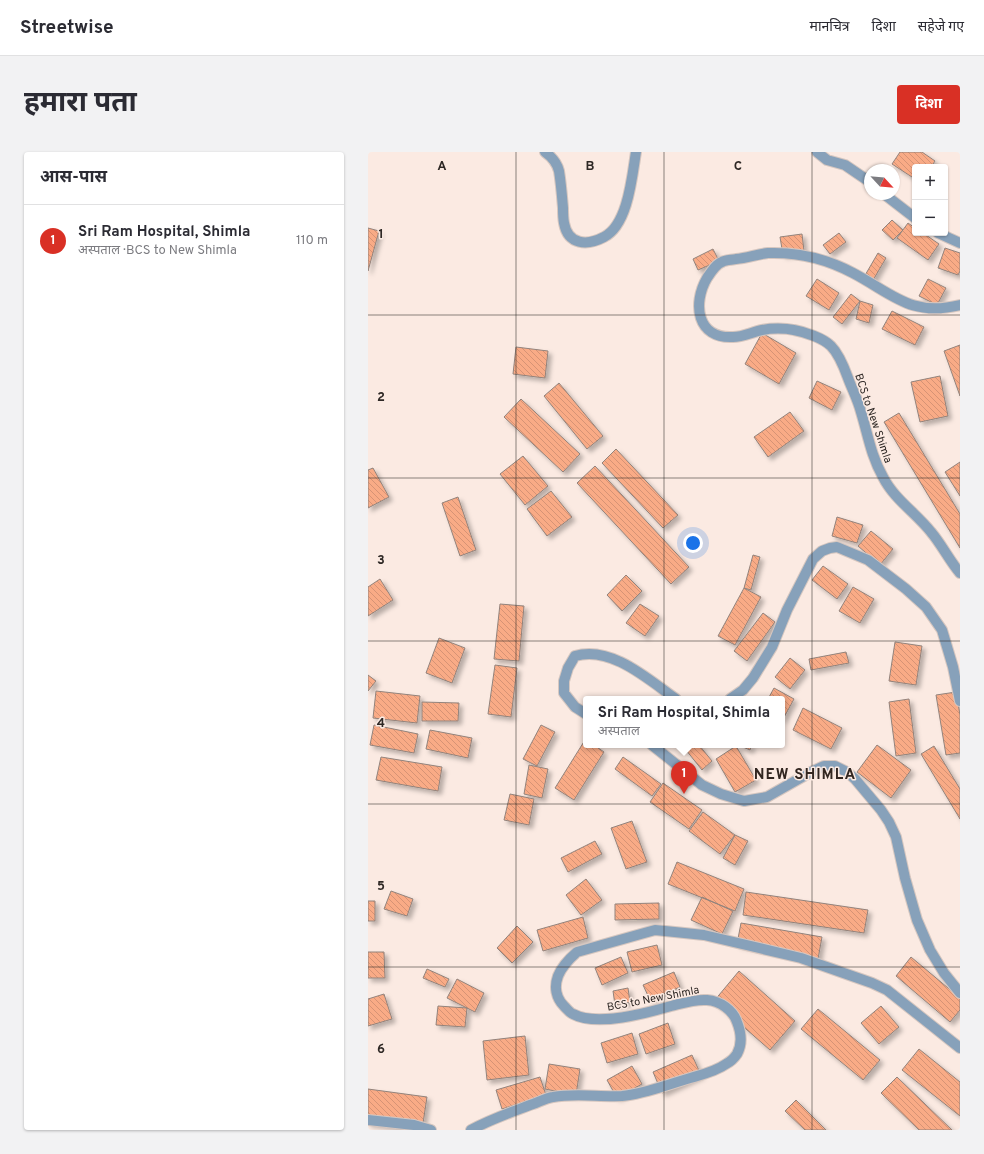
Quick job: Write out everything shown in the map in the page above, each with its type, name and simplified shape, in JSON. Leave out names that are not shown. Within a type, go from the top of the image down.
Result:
[{"type":"street","points":[[545,152],[554,161],[558,170],[564,223],[572,238],[579,243],[588,243],[609,235],[618,225],[630,189],[636,152]]},
{"type":"street","points":[[817,152],[827,160],[845,165],[864,178]]},
{"type":"street","points":[[892,200],[912,216]]},
{"type":"street","points":[[945,236],[960,243]]},
{"type":"street","name":"BCS to New Shimla","points":[[960,305],[946,308],[927,309],[911,305],[892,297],[852,272],[823,260],[796,254],[767,253],[721,262],[711,271],[703,285],[699,301],[700,317],[704,326],[718,336],[725,338],[739,337],[763,330],[793,330],[813,336],[831,346],[843,365],[861,410],[872,454],[883,478],[890,489],[917,515],[932,533],[960,574]]},
{"type":"street","points":[[734,696],[743,690],[753,678],[772,647],[787,610],[813,559],[822,551],[830,548],[837,548],[868,560],[906,588],[926,607],[942,630],[953,667],[960,701]]},
{"type":"street","points":[[583,712],[575,707],[564,694],[564,681],[568,668],[575,656],[584,653],[596,654],[621,661],[672,696]]},
{"type":"street","points":[[656,748],[702,785],[721,794],[744,801],[767,797],[824,766],[835,766],[847,772],[860,784],[889,822],[896,837],[917,920],[930,950],[944,973],[960,993]]},
{"type":"street","name":"BCS to New Shimla","points":[[471,1130],[510,1112],[551,1097],[566,1095],[623,1096],[638,1093],[713,1071],[726,1064],[737,1055],[742,1038],[737,1021],[732,1013],[721,1004],[708,1000],[692,1001],[658,1010],[598,1020],[583,1018],[573,1014],[561,1003],[556,992],[558,976],[567,961],[576,952],[655,930],[704,935],[801,958],[872,983],[887,990],[960,1048]]},
{"type":"street","points":[[368,1120],[414,1125],[431,1130]]},
{"type":"building","points":[[900,152],[922,152],[935,161],[933,164],[912,164],[912,177],[900,169],[900,164],[892,164]]},
{"type":"building","points":[[892,220],[903,230],[893,240],[882,230]]},
{"type":"building","points":[[908,223],[912,226],[912,236],[927,236],[939,244],[928,260],[897,238]]},
{"type":"building","points":[[368,228],[379,231],[368,271]]},
{"type":"building","points":[[839,233],[846,242],[830,254],[823,245]]},
{"type":"building","points":[[802,234],[804,251],[783,255],[780,237]]},
{"type":"building","points":[[945,248],[960,253],[960,271],[958,275],[938,268]]},
{"type":"building","points":[[713,249],[719,261],[698,270],[693,259]]},
{"type":"building","points":[[878,253],[886,258],[872,282],[864,277]]},
{"type":"building","points":[[817,279],[839,293],[829,310],[806,296]]},
{"type":"building","points":[[928,279],[946,288],[937,305],[919,296]]},
{"type":"building","points":[[851,294],[860,301],[842,324],[833,317]]},
{"type":"building","points":[[860,301],[873,305],[869,323],[856,319]]},
{"type":"building","points":[[892,311],[924,327],[915,345],[882,329]]},
{"type":"building","points":[[762,333],[796,353],[779,384],[745,364]]},
{"type":"building","points":[[960,345],[960,396],[944,351]]},
{"type":"building","points":[[516,347],[548,351],[545,378],[513,374]]},
{"type":"building","points":[[940,376],[948,416],[920,422],[911,382]]},
{"type":"building","points":[[817,381],[841,392],[832,410],[809,398]]},
{"type":"building","points":[[559,383],[603,436],[587,449],[544,396]]},
{"type":"building","points":[[521,399],[580,454],[563,472],[504,417]]},
{"type":"building","points":[[790,412],[804,431],[768,457],[754,437]]},
{"type":"building","points":[[899,413],[960,514],[960,548],[884,422]]},
{"type":"building","points":[[616,449],[678,515],[663,528],[602,463]]},
{"type":"building","points":[[523,456],[548,486],[525,505],[500,474]]},
{"type":"building","points":[[960,462],[960,496],[945,472]]},
{"type":"building","points":[[595,466],[689,567],[671,584],[577,483]]},
{"type":"building","points":[[373,468],[389,497],[368,508],[368,470]]},
{"type":"building","points":[[551,491],[572,517],[547,536],[527,509]]},
{"type":"building","points":[[458,497],[476,550],[460,556],[442,503]]},
{"type":"building","points":[[837,517],[863,525],[857,543],[832,536]]},
{"type":"building","points":[[871,531],[893,549],[880,565],[858,546]]},
{"type":"building","points":[[753,555],[760,557],[751,590],[744,588]]},
{"type":"building","points":[[823,566],[848,584],[837,599],[812,580]]},
{"type":"building","points":[[626,575],[642,591],[622,611],[607,595]]},
{"type":"building","points":[[380,579],[393,600],[368,616],[368,587]]},
{"type":"building","points":[[853,587],[874,599],[860,623],[839,611]]},
{"type":"building","points":[[744,588],[761,597],[735,645],[718,636]]},
{"type":"building","points":[[500,604],[524,606],[519,661],[494,659]]},
{"type":"building","points":[[640,604],[659,616],[645,636],[626,623]]},
{"type":"building","points":[[763,613],[775,622],[747,661],[734,651]]},
{"type":"building","points":[[439,638],[465,648],[452,683],[426,673]]},
{"type":"building","points":[[895,642],[922,646],[916,685],[889,681]]},
{"type":"building","points":[[846,652],[849,663],[811,670],[809,659]]},
{"type":"building","points":[[790,658],[805,670],[790,689],[775,677]]},
{"type":"building","points":[[495,665],[517,668],[511,717],[488,714]]},
{"type":"building","points":[[368,675],[376,681],[368,691]]},
{"type":"building","points":[[774,688],[794,699],[785,716],[785,696],[770,696]]},
{"type":"building","points":[[376,691],[420,696],[417,723],[373,718]]},
{"type":"building","points":[[956,692],[960,715],[960,753],[946,755],[936,695]]},
{"type":"building","points":[[909,699],[916,753],[896,756],[889,702]]},
{"type":"building","points":[[422,702],[459,703],[458,721],[422,721]]},
{"type":"building","points":[[803,708],[842,728],[831,749],[793,730]]},
{"type":"building","points":[[374,725],[418,734],[414,753],[370,745]]},
{"type":"building","points":[[541,725],[555,732],[537,766],[523,759]]},
{"type":"building","points":[[430,730],[472,738],[468,758],[426,749]]},
{"type":"building","points":[[583,743],[583,748],[598,748],[604,752],[574,800],[555,788]]},
{"type":"building","points":[[877,745],[911,770],[891,798],[857,772]]},
{"type":"building","points":[[934,746],[960,789],[960,819],[921,754]]},
{"type":"building","points":[[684,748],[701,748],[712,761],[702,770]]},
{"type":"building","points":[[733,748],[737,748],[756,780],[735,792],[716,759]]},
{"type":"building","points":[[381,757],[442,767],[438,791],[376,780]]},
{"type":"building","points":[[623,757],[661,784],[652,796],[615,769]]},
{"type":"building","points":[[529,765],[548,769],[542,798],[524,794]]},
{"type":"building","points":[[663,783],[702,810],[689,829],[650,802]]},
{"type":"building","points":[[510,794],[534,799],[529,825],[504,820]]},
{"type":"building","points":[[703,812],[735,835],[720,854],[689,831]]},
{"type":"building","points":[[632,821],[647,862],[626,869],[611,828]]},
{"type":"building","points":[[735,835],[748,841],[735,865],[723,858]]},
{"type":"building","points":[[595,841],[602,854],[568,872],[561,858]]},
{"type":"building","points":[[677,862],[744,889],[735,911],[668,884]]},
{"type":"building","points":[[586,879],[602,900],[581,915],[566,895]]},
{"type":"building","points":[[391,891],[413,899],[407,916],[384,909]]},
{"type":"building","points":[[746,892],[868,910],[864,933],[743,915]]},
{"type":"building","points":[[702,897],[733,911],[722,934],[691,920]]},
{"type":"building","points":[[368,901],[375,901],[375,921],[368,921]]},
{"type":"building","points":[[659,903],[659,919],[615,920],[615,904]]},
{"type":"building","points":[[583,917],[588,938],[543,951],[537,930]]},
{"type":"building","points":[[741,923],[822,937],[818,959],[737,944]]},
{"type":"building","points":[[517,926],[533,942],[512,963],[497,948]]},
{"type":"building","points":[[657,945],[662,965],[632,972],[627,952]]},
{"type":"building","points":[[368,952],[384,952],[385,978],[368,978]]},
{"type":"building","points":[[621,957],[628,973],[602,985],[595,968]]},
{"type":"building","points":[[911,957],[960,998],[960,1010],[950,1022],[896,976]]},
{"type":"building","points":[[427,969],[449,979],[445,987],[423,978]]},
{"type":"building","points":[[739,971],[795,1021],[770,1050],[714,1001]]},
{"type":"building","points":[[674,972],[680,987],[650,1000],[643,985]]},
{"type":"building","points":[[457,979],[484,993],[475,1012],[447,998]]},
{"type":"building","points":[[628,988],[630,1002],[615,1005],[613,991]]},
{"type":"building","points":[[384,994],[392,1019],[368,1026],[368,999]]},
{"type":"building","points":[[438,1006],[467,1008],[465,1027],[436,1025]]},
{"type":"building","points":[[881,1006],[899,1027],[879,1044],[861,1023]]},
{"type":"building","points":[[818,1009],[880,1060],[863,1080],[801,1029]]},
{"type":"building","points":[[668,1023],[675,1044],[646,1054],[639,1034]]},
{"type":"building","points":[[632,1033],[638,1054],[607,1063],[601,1043]]},
{"type":"building","points":[[525,1036],[529,1075],[487,1080],[483,1041]]},
{"type":"building","points":[[919,1049],[960,1082],[960,1116],[902,1070]]},
{"type":"building","points":[[692,1055],[701,1075],[662,1093],[653,1072]]},
{"type":"building","points":[[549,1064],[580,1069],[576,1095],[545,1089]]},
{"type":"building","points":[[632,1066],[642,1084],[617,1098],[607,1080]]},
{"type":"building","points":[[540,1077],[546,1095],[502,1109],[496,1090]]},
{"type":"building","points":[[897,1077],[952,1130],[919,1130],[881,1093]]},
{"type":"building","points":[[368,1089],[427,1097],[422,1130],[368,1123]]},
{"type":"building","points":[[796,1100],[826,1130],[805,1130],[785,1111]]},
{"type":"place","name":"Sri Ram Hospital, Shimla","points":[[684,794]]},
{"type":"district","name":"NEW SHIMLA","points":[[805,774]]}]
